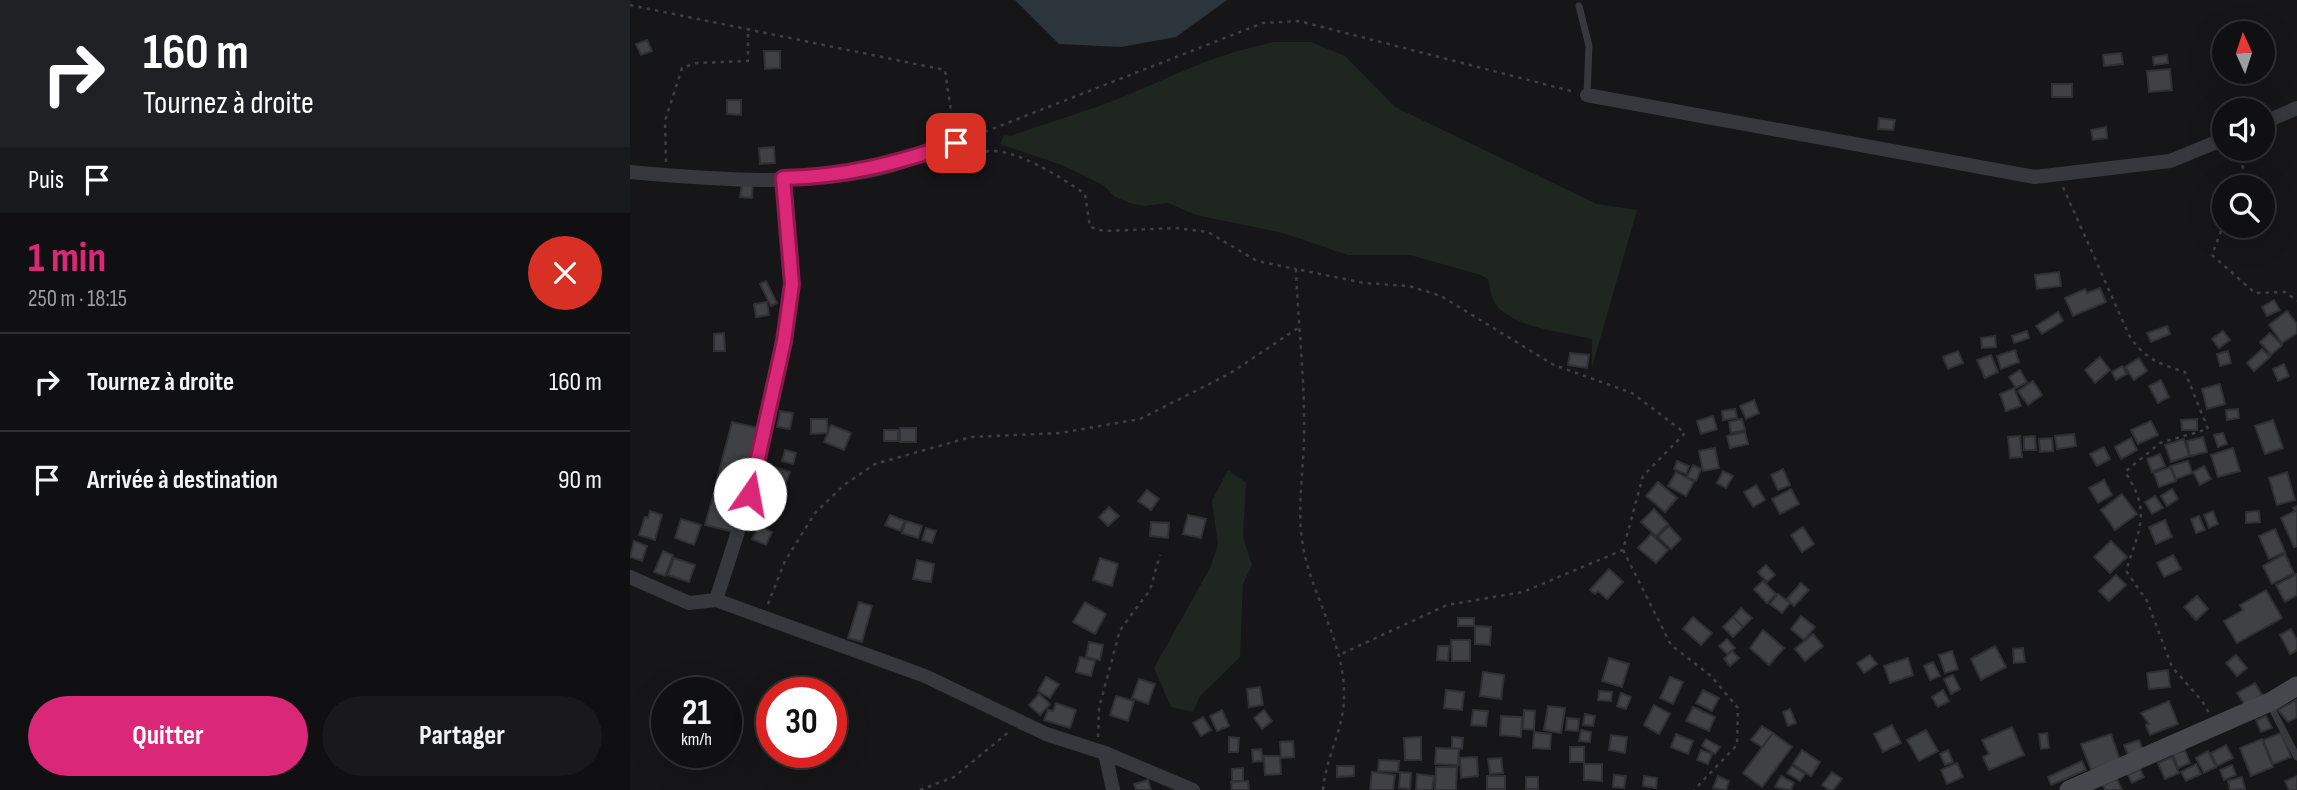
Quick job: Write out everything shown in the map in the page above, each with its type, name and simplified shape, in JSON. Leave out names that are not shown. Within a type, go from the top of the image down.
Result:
[{"type":"street","points":[[1587,95],[2035,177],[2170,161],[2212,144]]},
{"type":"street","points":[[2275,118],[2297,108]]},
{"type":"street","points":[[630,172],[809,178],[888,166],[956,143]]},
{"type":"street","points":[[716,600],[750,494],[784,341],[792,284],[783,178]]},
{"type":"street","points":[[630,577],[689,603],[716,600],[925,676],[1046,734],[1102,752],[1193,790]]},
{"type":"street","points":[[2069,790],[2269,702],[2297,686]]},
{"type":"street","points":[[1102,752],[1113,790]]},
{"type":"lane","points":[[1579,6],[1589,46],[1587,95]]},
{"type":"lane","points":[[2269,702],[2297,757]]},
{"type":"path","points":[[630,5],[945,70],[956,143],[969,157],[991,151],[1034,163],[1050,171],[1085,194],[1090,228],[1104,231],[1177,228],[1208,232],[1257,261],[1364,283],[1409,286],[1441,296],[1553,365],[1632,393],[1685,433],[1643,476],[1623,550],[1671,645],[1711,676],[1738,708],[1737,745],[1693,790]]},
{"type":"path","points":[[956,143],[1263,23],[1299,21],[1587,95]]},
{"type":"path","points":[[664,175],[667,156],[665,121],[682,68],[696,63],[748,61],[748,29]]},
{"type":"path","points":[[2058,174],[2129,335],[2139,351],[2151,360],[2185,372],[2208,429],[2160,443],[2125,472],[2140,494],[2141,524],[2126,571],[2147,601],[2172,667],[2202,701],[2215,726]]},
{"type":"path","points":[[2218,238],[2211,255],[2255,293],[2285,292],[2297,301]]},
{"type":"path","points":[[1296,269],[1304,431],[1301,538],[1310,579],[1339,655],[1345,691],[1341,728],[1329,753],[1323,790]]},
{"type":"path","points":[[762,617],[785,561],[815,513],[844,485],[874,464],[971,437],[1060,433],[1140,419],[1230,374],[1298,328]]},
{"type":"path","points":[[1339,655],[1392,633],[1447,605],[1522,592],[1623,550]]},
{"type":"path","points":[[1102,752],[1099,708],[1120,630],[1150,590],[1160,555]]},
{"type":"path","points":[[920,790],[954,777],[1020,722]]},
{"type":"shaded area","points":[[1015,0],[1227,0],[1176,37],[1121,47],[1059,44]]},
{"type":"shaded area","points":[[1274,42],[1311,42],[1345,56],[1395,107],[1597,204],[1637,210],[1592,367],[1592,339],[1529,325],[1506,314],[1493,300],[1488,279],[1481,275],[1410,255],[1348,255],[1283,233],[1196,215],[1168,203],[1144,206],[1129,203],[1114,196],[1103,185],[1062,165],[1000,144],[1004,135],[1010,136],[1106,104],[1221,56]]},
{"type":"shaded area","points":[[1228,470],[1246,483],[1243,537],[1252,565],[1243,584],[1240,657],[1200,696],[1193,712],[1171,707],[1154,668],[1210,568],[1218,545],[1212,501]]},
{"type":"building","points":[[647,40],[652,51],[641,55],[636,44]]},
{"type":"building","points":[[764,51],[780,51],[780,68],[765,69]]},
{"type":"building","points":[[2121,53],[2123,64],[2104,66],[2103,55]]},
{"type":"building","points":[[2167,55],[2168,63],[2154,65],[2153,57]]},
{"type":"building","points":[[2170,69],[2172,90],[2149,92],[2147,71]]},
{"type":"building","points":[[2052,84],[2072,84],[2072,97],[2052,97]]},
{"type":"building","points":[[727,100],[741,100],[741,115],[727,114]]},
{"type":"building","points":[[1879,118],[1895,120],[1893,130],[1878,129]]},
{"type":"building","points":[[2106,127],[2107,138],[2093,140],[2091,130]]},
{"type":"building","points":[[774,147],[775,163],[760,164],[759,148]]},
{"type":"building","points":[[742,184],[753,185],[752,198],[740,197]]},
{"type":"building","points":[[2059,272],[2061,286],[2037,289],[2035,275]]},
{"type":"building","points":[[766,281],[777,303],[771,306],[760,284]]},
{"type":"building","points":[[2100,288],[2106,302],[2073,316],[2065,298],[2085,289],[2087,293]]},
{"type":"building","points":[[2274,300],[2280,310],[2267,316],[2262,307]]},
{"type":"building","points":[[767,302],[769,315],[756,317],[754,304]]},
{"type":"building","points":[[2287,311],[2297,324],[2297,333],[2282,343],[2269,325]]},
{"type":"building","points":[[2058,312],[2063,321],[2042,334],[2036,326]]},
{"type":"building","points":[[2167,326],[2170,334],[2151,342],[2147,333]]},
{"type":"building","points":[[2027,331],[2029,338],[2014,343],[2012,336]]},
{"type":"building","points":[[2223,331],[2230,340],[2219,348],[2212,339]]},
{"type":"building","points":[[724,333],[725,351],[714,351],[714,334]]},
{"type":"building","points":[[2270,333],[2282,345],[2271,355],[2260,342]]},
{"type":"building","points":[[1995,336],[1996,347],[1982,348],[1981,338]]},
{"type":"building","points":[[2262,349],[2270,357],[2254,371],[2247,363]]},
{"type":"building","points":[[2015,350],[2019,362],[2001,369],[1997,356]]},
{"type":"building","points":[[1958,351],[1963,363],[1948,369],[1943,357]]},
{"type":"building","points":[[2228,351],[2231,363],[2220,366],[2217,354]]},
{"type":"building","points":[[1570,353],[1589,355],[1587,368],[1568,365]]},
{"type":"building","points":[[1991,355],[1998,372],[1985,378],[1977,360]]},
{"type":"building","points":[[2100,357],[2110,370],[2095,383],[2085,370]]},
{"type":"building","points":[[2139,358],[2147,371],[2134,380],[2125,367]]},
{"type":"building","points":[[2284,364],[2289,376],[2278,381],[2273,369]]},
{"type":"building","points":[[2122,366],[2127,374],[2116,380],[2112,372]]},
{"type":"building","points":[[2020,370],[2027,382],[2016,388],[2009,377]]},
{"type":"building","points":[[2161,380],[2169,397],[2158,403],[2149,386]]},
{"type":"building","points":[[2033,381],[2042,395],[2028,405],[2018,391]]},
{"type":"building","points":[[2220,384],[2225,404],[2207,409],[2202,389]]},
{"type":"building","points":[[2014,388],[2021,406],[2006,411],[2000,394]]},
{"type":"building","points":[[1754,400],[1759,413],[1746,419],[1740,406]]},
{"type":"building","points":[[1735,409],[1737,418],[1723,420],[1722,411]]},
{"type":"building","points":[[2238,409],[2239,418],[2227,420],[2226,410]]},
{"type":"building","points":[[780,411],[793,413],[790,429],[777,427]]},
{"type":"building","points":[[1713,416],[1717,429],[1701,434],[1697,421]]},
{"type":"building","points":[[811,419],[827,419],[828,433],[811,434]]},
{"type":"building","points":[[1742,419],[1745,430],[1731,433],[1729,422]]},
{"type":"building","points":[[2197,419],[2197,430],[2182,430],[2181,420]]},
{"type":"building","points":[[2273,420],[2283,448],[2265,454],[2255,426]]},
{"type":"building","points":[[2151,421],[2158,435],[2138,444],[2131,430]]},
{"type":"building","points":[[732,422],[763,429],[748,491],[716,483]]},
{"type":"building","points":[[831,425],[851,433],[844,450],[824,442]]},
{"type":"building","points":[[900,428],[916,428],[916,442],[900,442]]},
{"type":"building","points":[[884,430],[898,430],[898,441],[884,441]]},
{"type":"building","points":[[1745,432],[1748,444],[1730,448],[1727,436]]},
{"type":"building","points":[[2223,433],[2227,444],[2218,447],[2214,435]]},
{"type":"building","points":[[2074,434],[2076,446],[2057,449],[2055,436]]},
{"type":"building","points":[[2020,436],[2022,457],[2010,458],[2008,437]]},
{"type":"building","points":[[2035,436],[2036,450],[2024,450],[2024,437]]},
{"type":"building","points":[[2203,437],[2207,452],[2190,456],[2187,441]]},
{"type":"building","points":[[2052,438],[2053,451],[2040,452],[2039,439]]},
{"type":"building","points":[[2131,438],[2137,450],[2121,459],[2115,447]]},
{"type":"building","points":[[2184,439],[2189,456],[2171,462],[2165,445]]},
{"type":"building","points":[[2104,447],[2110,459],[2097,466],[2090,454]]},
{"type":"building","points":[[1715,448],[1719,468],[1703,471],[1699,451]]},
{"type":"building","points":[[2233,448],[2240,471],[2218,477],[2211,455]]},
{"type":"building","points":[[785,450],[796,453],[793,464],[782,461]]},
{"type":"building","points":[[2160,454],[2165,466],[2152,472],[2147,459]]},
{"type":"building","points":[[1677,461],[1689,466],[1686,474],[1674,469]]},
{"type":"building","points":[[2188,461],[2192,473],[2176,479],[2171,466]]},
{"type":"building","points":[[1693,465],[1701,469],[1696,481],[1687,477]]},
{"type":"building","points":[[2204,466],[2211,479],[2200,485],[2193,472]]},
{"type":"building","points":[[774,467],[790,472],[777,509],[761,503]]},
{"type":"building","points":[[2170,467],[2176,481],[2159,487],[2154,473]]},
{"type":"building","points":[[1783,469],[1790,485],[1778,490],[1771,475]]},
{"type":"building","points":[[1723,471],[1733,476],[1726,488],[1717,483]]},
{"type":"building","points":[[1676,472],[1694,482],[1686,496],[1668,486]]},
{"type":"building","points":[[2287,472],[2295,500],[2277,505],[2269,478]]},
{"type":"building","points":[[2104,480],[2112,495],[2098,503],[2089,488]]},
{"type":"building","points":[[1658,482],[1677,498],[1665,512],[1646,496]]},
{"type":"building","points":[[1756,485],[1765,500],[1753,507],[1744,492]]},
{"type":"building","points":[[715,489],[743,496],[734,532],[705,525]]},
{"type":"building","points":[[1791,489],[1799,504],[1780,514],[1772,499]]},
{"type":"building","points":[[2172,489],[2178,499],[2167,506],[2161,496]]},
{"type":"building","points":[[1147,490],[1159,499],[1151,510],[1138,501]]},
{"type":"building","points":[[2122,494],[2137,514],[2115,530],[2101,510]]},
{"type":"building","points":[[2155,496],[2163,508],[2152,514],[2145,502]]},
{"type":"building","points":[[2297,506],[2297,546],[2294,547],[2281,518],[2295,511],[2293,508]]},
{"type":"building","points":[[1109,507],[1119,516],[1108,526],[1099,517]]},
{"type":"building","points":[[1654,509],[1668,524],[1656,536],[1641,522]]},
{"type":"building","points":[[650,511],[662,515],[655,540],[639,535]]},
{"type":"building","points":[[2213,511],[2218,524],[2209,528],[2204,515]]},
{"type":"building","points":[[2259,511],[2260,522],[2246,523],[2246,512]]},
{"type":"building","points":[[890,515],[905,521],[900,531],[885,525]]},
{"type":"building","points":[[1188,515],[1206,519],[1201,538],[1183,534]]},
{"type":"building","points":[[2199,516],[2205,530],[2196,533],[2191,519]]},
{"type":"building","points":[[681,519],[701,525],[694,545],[675,538]]},
{"type":"building","points":[[2165,520],[2172,537],[2156,544],[2149,527]]},
{"type":"building","points":[[906,521],[922,526],[918,538],[902,533]]},
{"type":"building","points":[[1151,522],[1169,523],[1168,538],[1150,536]]},
{"type":"building","points":[[759,526],[772,532],[766,545],[752,539]]},
{"type":"building","points":[[1669,526],[1681,539],[1671,549],[1658,537]]},
{"type":"building","points":[[1803,527],[1814,544],[1802,552],[1791,535]]},
{"type":"building","points":[[926,528],[936,531],[932,543],[922,540]]},
{"type":"building","points":[[2275,529],[2285,552],[2269,559],[2259,536]]},
{"type":"building","points":[[1651,534],[1668,550],[1656,563],[1638,548]]},
{"type":"building","points":[[634,541],[647,546],[642,561],[630,557]]},
{"type":"building","points":[[2111,541],[2127,557],[2110,573],[2094,557]]},
{"type":"building","points":[[663,551],[673,555],[665,576],[654,572]]},
{"type":"building","points":[[2285,554],[2294,573],[2272,584],[2263,566]]},
{"type":"building","points":[[2173,555],[2181,569],[2164,577],[2157,563]]},
{"type":"building","points":[[674,558],[695,565],[689,582],[668,575]]},
{"type":"building","points":[[1100,558],[1118,564],[1112,586],[1093,580]]},
{"type":"building","points":[[917,560],[934,564],[931,582],[913,579]]},
{"type":"building","points":[[1766,565],[1775,575],[1767,582],[1758,572]]},
{"type":"building","points":[[1609,569],[1623,582],[1607,599],[1598,591],[1595,594],[1590,590]]},
{"type":"building","points":[[2297,574],[2297,595],[2285,602],[2276,585]]},
{"type":"building","points":[[2116,575],[2126,585],[2109,601],[2099,591]]},
{"type":"building","points":[[1763,581],[1776,594],[1767,603],[1754,589]]},
{"type":"building","points":[[1801,583],[1809,590],[1794,606],[1787,599]]},
{"type":"building","points":[[2266,590],[2282,618],[2237,643],[2224,621],[2243,610],[2240,605]]},
{"type":"building","points":[[1778,594],[1790,603],[1782,613],[1770,604]]},
{"type":"building","points":[[2197,596],[2208,609],[2196,620],[2184,607]]},
{"type":"building","points":[[859,602],[872,606],[862,642],[848,638]]},
{"type":"building","points":[[1085,602],[1106,614],[1095,634],[1073,622]]},
{"type":"building","points":[[1741,608],[1752,618],[1743,627],[1733,617]]},
{"type":"building","points":[[1801,616],[1815,627],[1804,640],[1791,629]]},
{"type":"building","points":[[1693,617],[1712,633],[1701,645],[1683,629]]},
{"type":"building","points":[[1733,617],[1743,627],[1733,637],[1723,627]]},
{"type":"building","points":[[1458,618],[1474,618],[1474,626],[1458,626]]},
{"type":"building","points":[[1475,626],[1491,627],[1490,645],[1475,644]]},
{"type":"building","points":[[2291,629],[2297,640],[2297,650],[2290,654],[2280,635]]},
{"type":"building","points":[[1763,630],[1784,648],[1769,665],[1750,648]]},
{"type":"building","points":[[1813,634],[1823,646],[1805,661],[1795,649]]},
{"type":"building","points":[[1727,639],[1735,648],[1727,654],[1719,646]]},
{"type":"building","points":[[1451,640],[1470,640],[1470,661],[1452,661]]},
{"type":"building","points":[[1089,642],[1103,645],[1100,660],[1086,657]]},
{"type":"building","points":[[1438,646],[1449,646],[1448,661],[1437,660]]},
{"type":"building","points":[[1995,646],[2006,667],[1981,680],[1971,659]]},
{"type":"building","points":[[2023,648],[2025,662],[2014,663],[2013,649]]},
{"type":"building","points":[[1732,651],[1739,658],[1730,666],[1724,659]]},
{"type":"building","points":[[1952,651],[1958,669],[1945,673],[1939,655]]},
{"type":"building","points":[[1870,655],[1877,664],[1864,673],[1857,663]]},
{"type":"building","points":[[2236,655],[2247,668],[2237,676],[2226,663]]},
{"type":"building","points":[[1080,657],[1095,661],[1091,676],[1076,672]]},
{"type":"building","points":[[1609,658],[1629,664],[1622,687],[1602,681]]},
{"type":"building","points":[[1908,658],[1913,675],[1890,683],[1884,666]]},
{"type":"building","points":[[1933,662],[1940,676],[1930,680],[1924,666]]},
{"type":"building","points":[[2168,670],[2170,687],[2149,689],[2147,673]]},
{"type":"building","points":[[1483,672],[1504,675],[1501,699],[1480,696]]},
{"type":"building","points":[[1953,675],[1960,689],[1951,694],[1944,679]]},
{"type":"building","points":[[1046,677],[1059,684],[1050,698],[1038,691]]},
{"type":"building","points":[[1670,677],[1683,682],[1673,704],[1660,698]]},
{"type":"building","points":[[1139,679],[1155,684],[1148,704],[1132,698]]},
{"type":"building","points":[[2255,683],[2262,695],[2245,705],[2237,693]]},
{"type":"building","points":[[1260,687],[1263,705],[1249,707],[1247,689]]},
{"type":"building","points":[[1446,690],[1464,692],[1462,710],[1444,708]]},
{"type":"building","points":[[1703,690],[1719,698],[1712,711],[1696,703]]},
{"type":"building","points":[[1943,690],[1949,701],[1938,707],[1932,697]]},
{"type":"building","points":[[1599,691],[1612,692],[1611,701],[1598,700]]},
{"type":"building","points":[[1621,693],[1631,697],[1626,709],[1617,706]]},
{"type":"building","points":[[1039,694],[1050,704],[1040,715],[1029,705]]},
{"type":"building","points":[[1116,696],[1134,701],[1128,721],[1110,715]]},
{"type":"building","points":[[2296,700],[2297,717],[2288,722],[2278,710]]},
{"type":"building","points":[[2169,701],[2178,724],[2150,735],[2146,725],[2149,724],[2141,713]]},
{"type":"building","points":[[1056,703],[1076,710],[1070,728],[1044,720],[1048,710],[1053,711]]},
{"type":"building","points":[[1654,705],[1670,714],[1659,734],[1644,725]]},
{"type":"building","points":[[1548,706],[1565,708],[1561,733],[1544,730]]},
{"type":"building","points":[[1693,707],[1715,717],[1709,731],[1686,721]]},
{"type":"building","points":[[1790,709],[1796,723],[1788,726],[1783,712]]},
{"type":"building","points":[[1222,710],[1229,726],[1217,731],[1210,716]]},
{"type":"building","points":[[1264,710],[1272,721],[1262,729],[1254,718]]},
{"type":"building","points":[[1473,710],[1488,711],[1486,726],[1471,725]]},
{"type":"building","points":[[1524,710],[1535,711],[1534,730],[1523,729]]},
{"type":"building","points":[[1585,714],[1595,716],[1593,726],[1583,725]]},
{"type":"building","points":[[1501,716],[1522,717],[1521,737],[1500,735]]},
{"type":"building","points":[[2266,716],[2272,728],[2261,732],[2256,720]]},
{"type":"building","points":[[1203,717],[1211,730],[1201,736],[1193,723]]},
{"type":"building","points":[[1567,718],[1579,719],[1578,731],[1566,730]]},
{"type":"building","points":[[1892,725],[1901,743],[1883,752],[1874,734]]},
{"type":"building","points":[[1762,726],[1773,733],[1762,747],[1751,740]]},
{"type":"building","points":[[2012,727],[2024,755],[1989,770],[1983,757],[1989,754],[1982,740]]},
{"type":"building","points":[[1581,730],[1591,732],[1590,742],[1579,741]]},
{"type":"building","points":[[1926,730],[1938,751],[1919,761],[1907,740]]},
{"type":"building","points":[[1534,732],[1551,734],[1550,749],[1533,748]]},
{"type":"building","points":[[1773,733],[1792,747],[1762,787],[1743,773]]},
{"type":"building","points":[[2047,733],[2049,748],[2041,749],[2039,734]]},
{"type":"building","points":[[2281,733],[2291,757],[2273,764],[2263,740]]},
{"type":"building","points":[[1676,734],[1693,741],[1688,754],[1671,747]]},
{"type":"building","points":[[2111,734],[2120,760],[2091,770],[2081,744]]},
{"type":"building","points":[[1611,735],[1627,737],[1625,753],[1609,750]]},
{"type":"building","points":[[1229,737],[1239,738],[1238,752],[1229,752]]},
{"type":"building","points":[[1421,737],[1421,760],[1405,760],[1404,738]]},
{"type":"building","points":[[1452,737],[1463,738],[1462,749],[1452,748]]},
{"type":"building","points":[[1706,739],[1720,747],[1715,754],[1702,746]]},
{"type":"building","points":[[2262,739],[2273,767],[2251,776],[2240,748]]},
{"type":"building","points":[[2139,740],[2144,753],[2129,758],[2124,745]]},
{"type":"building","points":[[1293,741],[1294,757],[1281,758],[1280,742]]},
{"type":"building","points":[[2226,745],[2233,758],[2217,766],[2211,753]]},
{"type":"building","points":[[1570,747],[1584,747],[1584,762],[1570,762]]},
{"type":"building","points":[[1436,748],[1459,749],[1458,765],[1435,764]]},
{"type":"building","points":[[1261,749],[1263,761],[1253,762],[1252,750]]},
{"type":"building","points":[[1701,750],[1712,754],[1708,764],[1697,760]]},
{"type":"building","points":[[1802,750],[1820,762],[1811,776],[1793,764]]},
{"type":"building","points":[[1948,750],[1953,762],[1945,765],[1940,754]]},
{"type":"building","points":[[2185,750],[2190,763],[2178,768],[2173,754]]},
{"type":"building","points":[[2208,751],[2216,767],[2204,773],[2196,758]]},
{"type":"building","points":[[1264,756],[1280,756],[1281,774],[1265,775]]},
{"type":"building","points":[[1477,757],[1478,776],[1461,778],[1460,758]]},
{"type":"building","points":[[2172,757],[2179,773],[2165,779],[2158,763]]},
{"type":"building","points":[[1501,758],[1503,773],[1490,774],[1488,759]]},
{"type":"building","points":[[1379,760],[1399,761],[1398,772],[1378,771]]},
{"type":"building","points":[[2082,761],[2086,770],[2051,785],[2048,777]]},
{"type":"building","points":[[1957,763],[1963,777],[1947,784],[1941,770]]},
{"type":"building","points":[[1584,764],[1602,764],[1602,781],[1584,780]]},
{"type":"building","points":[[2196,764],[2201,774],[2186,781],[2181,772]]},
{"type":"building","points":[[2232,765],[2236,775],[2224,780],[2220,770]]},
{"type":"building","points":[[1337,766],[1354,766],[1354,776],[1337,777]]},
{"type":"building","points":[[1792,766],[1805,774],[1800,781],[1787,773]]},
{"type":"building","points":[[1436,767],[1457,767],[1456,790],[1435,790]]},
{"type":"building","points":[[1243,768],[1243,781],[1232,781],[1232,769]]},
{"type":"building","points":[[2140,769],[2144,777],[2132,783],[2128,775]]},
{"type":"building","points":[[1372,772],[1395,775],[1393,790],[1370,790]]},
{"type":"building","points":[[1400,772],[1411,773],[1410,789],[1399,788]]},
{"type":"building","points":[[1832,772],[1842,779],[1833,790],[1829,790],[1822,785]]},
{"type":"building","points":[[1417,774],[1434,776],[1432,790],[1416,790]]},
{"type":"building","points":[[1614,775],[1626,776],[1624,788],[1613,787]]},
{"type":"building","points":[[1487,776],[1505,776],[1505,789],[1487,789]]},
{"type":"building","points":[[1644,776],[1657,778],[1656,788],[1643,786]]},
{"type":"building","points":[[1718,776],[1729,781],[1726,790],[1713,788]]},
{"type":"building","points":[[1781,776],[1794,783],[1791,790],[1775,787]]},
{"type":"building","points":[[2297,776],[2297,790],[2289,790],[2285,781]]},
{"type":"building","points":[[1526,777],[1538,777],[1538,789],[1526,789]]},
{"type":"building","points":[[2242,777],[2245,789],[2230,790],[2228,781]]},
{"type":"building","points":[[2117,779],[2122,790],[2105,790],[2103,785]]},
{"type":"building","points":[[1148,780],[1151,790],[1136,790],[1134,784]]},
{"type":"building","points":[[1248,781],[1249,790],[1232,790],[1231,782]]},
{"type":"route","points":[[750,494],[784,341],[792,284],[783,178],[809,178],[888,166],[956,143]]}]
